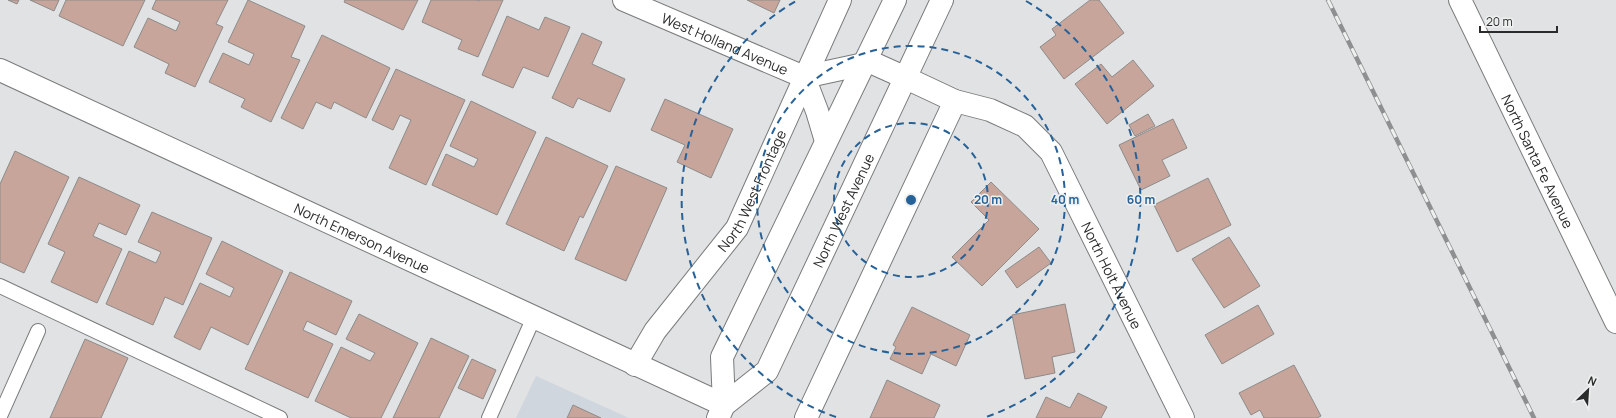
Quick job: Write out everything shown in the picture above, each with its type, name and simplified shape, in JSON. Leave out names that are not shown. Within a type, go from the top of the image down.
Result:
[{"type":"street","name":"West Holland Avenue","points":[[624,0],[804,77],[865,62]]},
{"type":"street","name":"North West Frontage","points":[[635,365],[655,331],[737,228],[840,0]]},
{"type":"street","points":[[721,412],[722,357],[895,0]]},
{"type":"street","name":"North West Avenue","points":[[721,412],[767,371],[942,0]]},
{"type":"street","name":"North Santa Fe Avenue","points":[[1460,0],[1616,322]]},
{"type":"street","name":"North Holt Avenue","points":[[865,62],[906,78],[955,100],[990,110],[1025,126],[1051,152],[1183,418]]},
{"type":"street","name":"North Emerson Avenue","points":[[0,70],[534,317],[635,365],[721,412]]},
{"type":"street","name":"West Holland Avenue","points":[[804,77],[817,111],[826,141]]},
{"type":"street","points":[[806,418],[955,100]]},
{"type":"lane","points":[[0,286],[280,418]]},
{"type":"lane","points":[[489,418],[534,317]]},
{"type":"lane","points":[[0,416],[38,331]]},
{"type":"shaded area","points":[[536,376],[629,418],[516,418]]},
{"type":"building","points":[[8,0],[19,0],[17,4]]},
{"type":"building","points":[[30,0],[59,0],[54,11]]},
{"type":"building","points":[[66,0],[145,0],[123,46],[59,16]]},
{"type":"building","points":[[156,0],[228,0],[216,24],[223,27],[195,87],[165,73],[169,64],[134,47],[148,18],[176,31],[180,22],[152,9]]},
{"type":"building","points":[[248,0],[305,26],[291,57],[300,60],[271,122],[241,107],[245,99],[209,82],[223,53],[249,65],[254,54],[228,42]]},
{"type":"building","points":[[345,0],[418,0],[403,30],[344,2]]},
{"type":"building","points":[[431,0],[503,0],[478,57],[458,49],[462,40],[422,22]]},
{"type":"building","points":[[747,0],[780,0],[774,13]]},
{"type":"building","points":[[1090,0],[1099,0],[1124,33],[1064,79],[1040,47],[1056,35],[1052,29]]},
{"type":"building","points":[[507,16],[539,30],[545,17],[570,27],[548,77],[523,67],[513,88],[482,75]]},
{"type":"building","points":[[582,33],[602,42],[592,64],[625,79],[610,112],[578,98],[573,108],[552,98]]},
{"type":"building","points":[[322,35],[390,68],[366,118],[334,102],[331,109],[316,102],[303,129],[281,118]]},
{"type":"building","points":[[1133,60],[1154,86],[1107,124],[1075,84],[1101,64],[1112,77]]},
{"type":"building","points":[[396,69],[465,100],[426,185],[389,168],[411,120],[400,115],[393,130],[372,120]]},
{"type":"building","points":[[665,99],[733,129],[711,178],[677,162],[685,145],[651,130]]},
{"type":"building","points":[[471,101],[536,132],[497,215],[432,185],[446,154],[474,167],[478,159],[450,146]]},
{"type":"building","points":[[1148,114],[1155,126],[1135,136],[1129,125]]},
{"type":"building","points":[[1173,119],[1187,148],[1162,160],[1170,176],[1141,190],[1119,145]]},
{"type":"building","points":[[546,137],[608,166],[583,218],[580,216],[564,251],[506,224]]},
{"type":"building","points":[[15,151],[69,177],[24,273],[0,262],[0,184]]},
{"type":"building","points":[[616,166],[667,188],[626,281],[575,259]]},
{"type":"building","points":[[79,177],[140,205],[126,235],[99,223],[93,236],[122,249],[97,303],[51,282],[65,252],[48,244]]},
{"type":"building","points":[[1208,178],[1231,225],[1177,252],[1154,205]]},
{"type":"building","points":[[991,182],[1039,229],[982,286],[952,257],[989,220],[971,202]]},
{"type":"building","points":[[152,212],[212,238],[183,305],[165,297],[153,325],[106,304],[129,251],[156,263],[161,252],[138,242]]},
{"type":"building","points":[[1229,237],[1260,286],[1224,308],[1192,259]]},
{"type":"building","points":[[222,241],[283,271],[248,345],[211,327],[200,350],[174,337],[200,283],[230,297],[234,288],[206,274]]},
{"type":"building","points":[[1039,247],[1051,263],[1017,288],[1005,271]]},
{"type":"building","points":[[290,272],[352,301],[336,335],[307,321],[303,330],[333,344],[308,398],[245,369]]},
{"type":"building","points":[[1065,304],[1075,352],[1052,357],[1055,373],[1025,379],[1012,315]]},
{"type":"building","points":[[1258,305],[1274,334],[1222,364],[1205,335]]},
{"type":"building","points":[[912,307],[970,335],[956,366],[931,354],[922,374],[890,359],[896,347],[893,345]]},
{"type":"building","points":[[359,314],[418,343],[381,418],[351,418],[315,401],[341,347],[370,361],[375,353],[346,339]]},
{"type":"building","points":[[431,338],[469,356],[439,418],[393,418]]},
{"type":"building","points":[[85,339],[128,358],[101,418],[50,418]]},
{"type":"building","points":[[472,359],[496,370],[483,399],[458,388]]},
{"type":"building","points":[[1294,365],[1321,416],[1317,418],[1264,418],[1260,410],[1251,415],[1239,393]]},
{"type":"building","points":[[887,380],[940,405],[934,418],[870,418]]},
{"type":"building","points":[[1078,393],[1107,407],[1101,418],[1036,418],[1046,397],[1070,408]]},
{"type":"building","points":[[573,405],[601,418],[567,418]]},
{"type":"railway","points":[[1328,0],[1534,418]]}]
